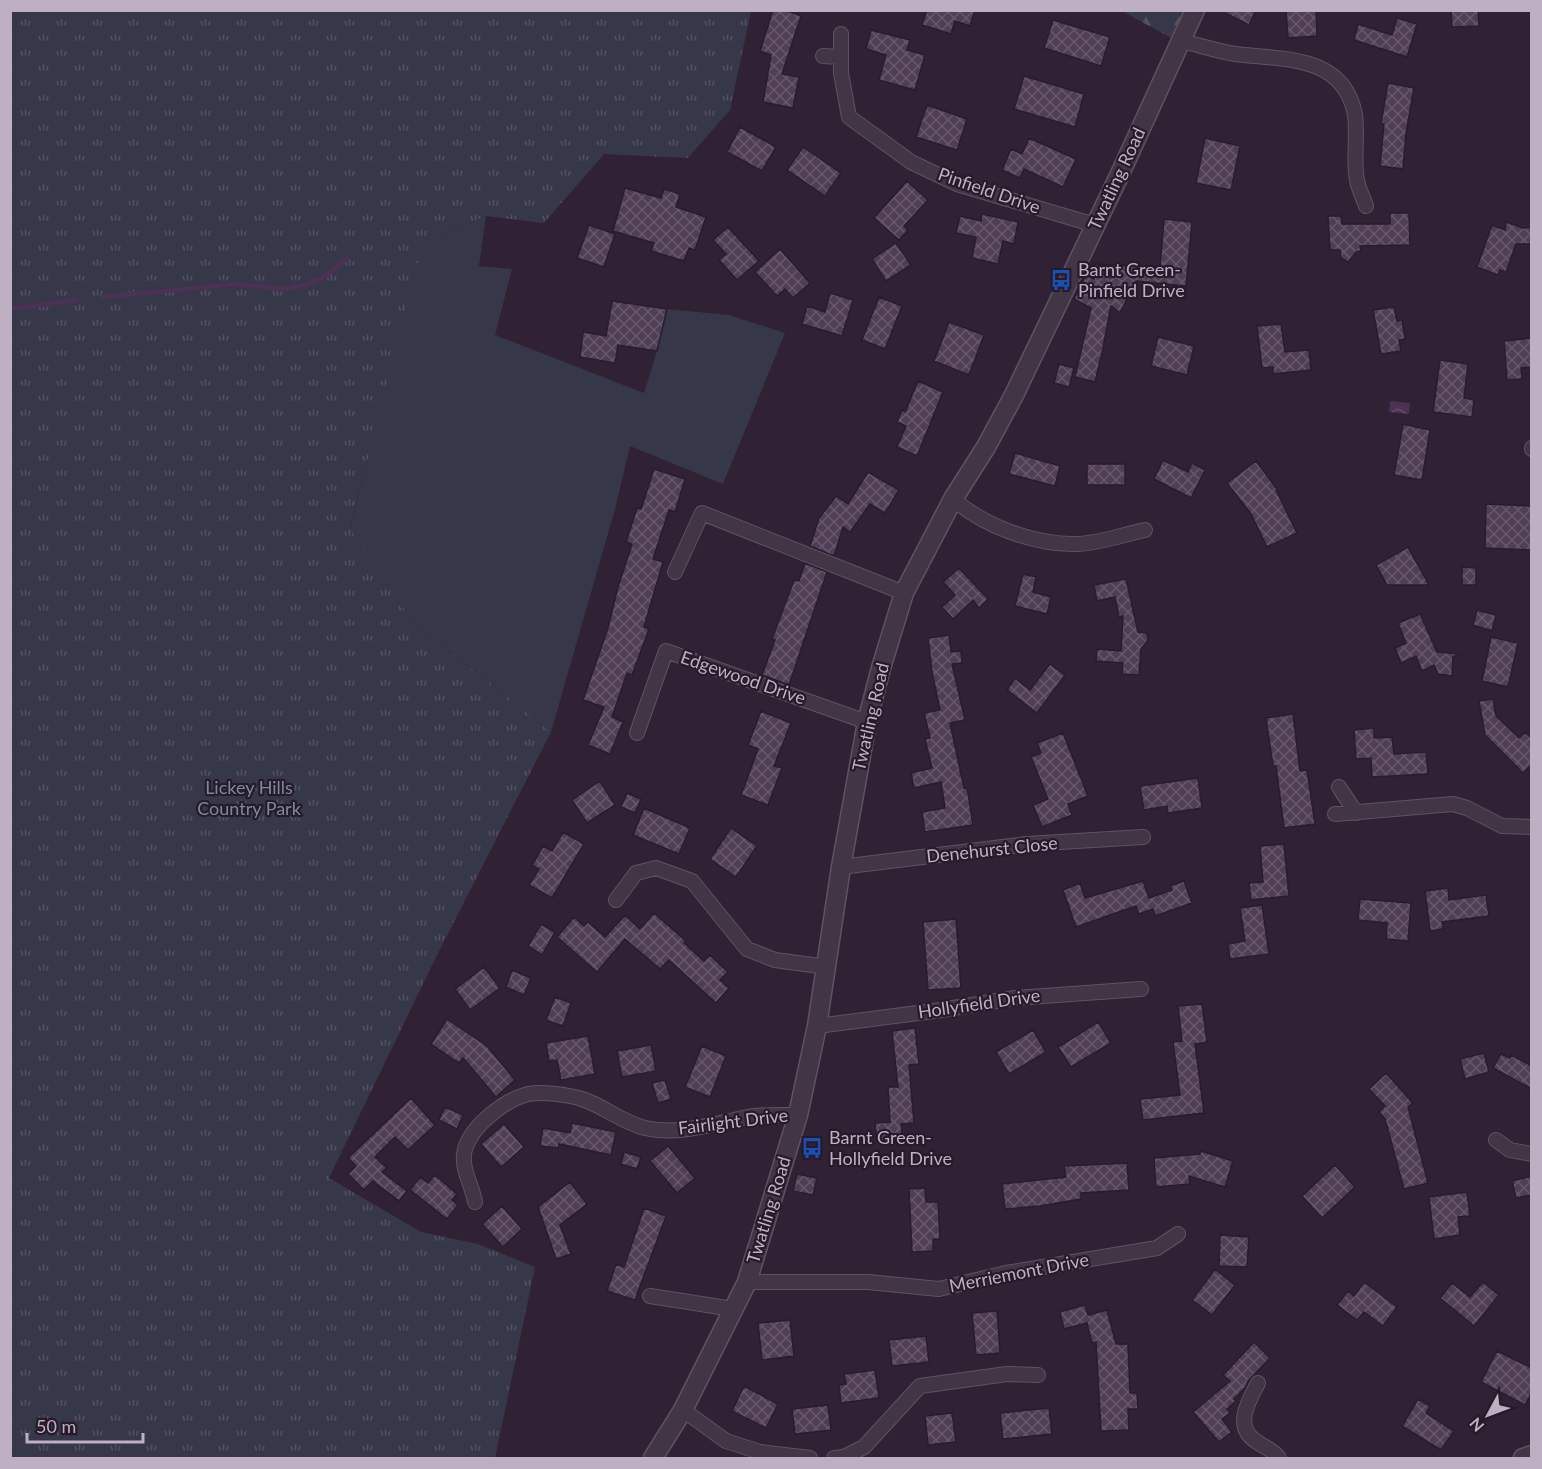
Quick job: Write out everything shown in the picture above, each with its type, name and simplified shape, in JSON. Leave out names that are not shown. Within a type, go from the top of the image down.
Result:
[{"type":"street","name":"Twatling Road","points":[[653,1458],[683,1410],[747,1282],[798,1115],[817,1026],[841,867],[867,722],[904,593],[952,499],[986,447],[1014,395],[1195,10]]},
{"type":"street","name":"Pinfield Drive","points":[[841,34],[841,73],[849,117],[911,162],[957,184],[1095,225]]},
{"type":"street","points":[[1181,41],[1233,54],[1297,60],[1322,68],[1340,82],[1354,115],[1357,181],[1366,206]]},
{"type":"street","points":[[823,56],[840,57]]},
{"type":"street","points":[[952,499],[967,512],[1006,531],[1052,542],[1078,544],[1145,530]]},
{"type":"street","points":[[675,572],[702,513],[904,593]]},
{"type":"street","name":"Edgewood Drive","points":[[637,733],[666,651],[867,722]]},
{"type":"street","points":[[1339,787],[1356,813]]},
{"type":"street","points":[[1335,814],[1453,804],[1467,808],[1502,826],[1532,827]]},
{"type":"street","name":"Denehurst Close","points":[[841,867],[1027,844],[1143,837]]},
{"type":"street","points":[[616,900],[636,873],[656,868],[692,881],[747,949],[775,960],[827,967]]},
{"type":"street","name":"Hollyfield Drive","points":[[817,1026],[1015,998],[1141,989]]},
{"type":"street","name":"Fairlight Drive","points":[[475,1202],[473,1188],[464,1167],[465,1148],[480,1124],[504,1104],[529,1094],[561,1095],[584,1100],[644,1128],[669,1130],[699,1128],[750,1116],[798,1115]]},
{"type":"street","points":[[1496,1140],[1510,1150],[1532,1154]]},
{"type":"street","name":"Merriemont Drive","points":[[747,1282],[868,1282],[939,1289],[1006,1272],[1157,1248],[1178,1234]]},
{"type":"street","points":[[650,1296],[734,1309]]},
{"type":"street","points":[[834,1458],[844,1457],[864,1447],[920,1386],[1007,1374],[1038,1375]]},
{"type":"street","points":[[1258,1383],[1245,1410],[1243,1418],[1246,1430],[1251,1438],[1273,1450],[1279,1458]]},
{"type":"street","points":[[683,1410],[726,1441],[760,1452],[810,1458]]},
{"type":"street","points":[[1523,1458],[1532,1455]]},
{"type":"green space","name":"Lickey Hills Country Park","points":[[10,11],[751,11],[730,110],[688,158],[604,154],[544,223],[486,216],[443,234],[417,264],[350,529],[413,622],[551,732],[437,955],[329,1178],[421,1232],[478,1244],[535,1267],[495,1458],[11,1458]]},
{"type":"green space","points":[[1122,11],[1186,11],[1173,39]]},
{"type":"green space","points":[[486,216],[479,266],[512,269],[495,335],[644,393],[667,309],[729,315],[785,333],[723,484],[630,446],[615,509],[551,732],[413,622],[350,530],[416,264],[443,234]]},
{"type":"water","points":[[1390,401],[1410,403],[1409,414],[1389,412]]},
{"type":"building","points":[[773,10],[785,10],[801,16],[782,74],[799,77],[793,108],[763,102],[771,55],[760,51]]},
{"type":"building","points":[[927,10],[975,10],[970,26],[955,21],[951,34],[922,25]]},
{"type":"building","points":[[1219,10],[1256,10],[1249,25]]},
{"type":"building","points":[[1286,10],[1316,10],[1317,36],[1288,38]]},
{"type":"building","points":[[1451,10],[1478,10],[1479,26],[1452,27]]},
{"type":"building","points":[[1397,18],[1417,24],[1407,57],[1354,40],[1358,24],[1392,35]]},
{"type":"building","points":[[1053,20],[1110,37],[1101,66],[1044,48]]},
{"type":"building","points":[[871,30],[910,40],[907,50],[925,55],[915,90],[879,80],[886,55],[866,49]]},
{"type":"building","points":[[1024,76],[1084,94],[1075,127],[1014,109]]},
{"type":"building","points":[[1388,83],[1414,88],[1406,133],[1403,169],[1380,166],[1384,124],[1381,123]]},
{"type":"building","points":[[927,105],[967,119],[957,150],[916,137]]},
{"type":"building","points":[[740,127],[776,147],[762,171],[727,152]]},
{"type":"building","points":[[1029,138],[1076,159],[1063,187],[1024,169],[1020,178],[1002,170],[1011,149],[1022,154]]},
{"type":"building","points":[[1205,138],[1240,146],[1231,190],[1196,183]]},
{"type":"building","points":[[803,147],[841,173],[825,196],[787,170]]},
{"type":"building","points":[[907,181],[928,200],[904,226],[908,230],[899,240],[874,218]]},
{"type":"building","points":[[625,188],[661,198],[664,189],[680,194],[676,207],[706,217],[695,250],[689,248],[684,261],[651,251],[654,243],[613,231]]},
{"type":"building","points":[[1390,213],[1409,213],[1410,245],[1360,246],[1361,251],[1356,252],[1348,262],[1341,258],[1340,250],[1330,250],[1328,216],[1341,216],[1342,224],[1390,224]]},
{"type":"building","points":[[982,214],[1018,222],[1014,244],[1003,241],[998,264],[972,258],[976,237],[956,233],[960,216],[981,221]]},
{"type":"building","points":[[1164,219],[1192,222],[1186,286],[1136,281],[1120,313],[1111,306],[1095,382],[1075,377],[1091,308],[1074,299],[1086,275],[1094,279],[1095,264],[1160,267]]},
{"type":"building","points":[[1506,222],[1523,228],[1532,227],[1532,244],[1516,244],[1506,272],[1500,270],[1498,275],[1477,267],[1492,225],[1505,230]]},
{"type":"building","points":[[589,225],[615,234],[604,267],[577,258]]},
{"type":"building","points":[[728,227],[759,261],[737,280],[719,260],[726,254],[713,240]]},
{"type":"building","points":[[896,243],[911,265],[886,281],[872,259]]},
{"type":"building","points":[[780,249],[810,283],[793,298],[785,289],[777,296],[755,272]]},
{"type":"building","points":[[830,293],[853,300],[842,336],[802,324],[807,306],[825,312]]},
{"type":"building","points":[[879,297],[902,306],[885,349],[862,340]]},
{"type":"building","points":[[612,301],[667,309],[657,351],[618,345],[615,363],[580,357],[583,332],[606,336]]},
{"type":"building","points":[[1394,307],[1397,321],[1402,320],[1405,339],[1399,340],[1401,351],[1381,354],[1373,310]]},
{"type":"building","points":[[949,322],[984,335],[969,375],[934,361]]},
{"type":"building","points":[[1281,324],[1285,352],[1309,350],[1311,370],[1273,374],[1273,367],[1262,368],[1257,326]]},
{"type":"building","points":[[1158,337],[1194,346],[1187,375],[1151,366]]},
{"type":"building","points":[[1532,338],[1532,367],[1521,368],[1522,379],[1507,380],[1504,341]]},
{"type":"building","points":[[1440,360],[1468,364],[1464,398],[1474,400],[1472,417],[1433,412]]},
{"type":"building","points":[[1059,364],[1074,368],[1069,387],[1054,383]]},
{"type":"building","points":[[918,381],[943,392],[917,456],[897,447],[906,426],[897,422],[902,410],[905,412]]},
{"type":"building","points":[[1403,424],[1430,430],[1422,480],[1394,475]]},
{"type":"building","points":[[1015,453],[1060,466],[1055,486],[1009,474]]},
{"type":"building","points":[[1163,460],[1188,472],[1192,463],[1205,470],[1191,498],[1154,479]]},
{"type":"building","points":[[1256,461],[1277,489],[1297,533],[1267,547],[1251,514],[1227,483]]},
{"type":"building","points":[[1087,464],[1125,464],[1125,485],[1087,485]]},
{"type":"building","points":[[654,469],[685,479],[675,512],[669,510],[653,559],[663,562],[644,627],[649,629],[632,675],[627,673],[612,717],[623,722],[610,754],[588,745],[604,707],[583,700],[608,628],[632,544],[626,542],[637,508],[641,509]]},
{"type":"building","points":[[868,472],[899,490],[885,513],[870,504],[850,532],[843,527],[834,556],[810,546],[819,518],[836,496],[848,504]]},
{"type":"building","points":[[1486,504],[1532,506],[1532,550],[1485,548]]},
{"type":"building","points":[[1408,547],[1429,585],[1387,585],[1376,565]]},
{"type":"building","points":[[805,563],[827,572],[789,685],[762,675],[775,640],[772,639],[794,580],[799,581]]},
{"type":"building","points":[[1462,567],[1476,568],[1476,585],[1462,585]]},
{"type":"building","points":[[959,568],[988,599],[979,608],[973,600],[953,619],[942,607],[955,595],[943,582]]},
{"type":"building","points":[[1023,574],[1036,577],[1033,592],[1051,597],[1047,614],[1015,606]]},
{"type":"building","points":[[1126,579],[1138,632],[1147,633],[1148,640],[1141,649],[1139,675],[1122,674],[1123,663],[1096,661],[1097,649],[1121,651],[1123,616],[1119,617],[1115,597],[1097,601],[1094,585]]},
{"type":"building","points":[[1477,610],[1496,615],[1492,631],[1473,625]]},
{"type":"building","points":[[1420,614],[1437,652],[1460,654],[1453,657],[1452,676],[1438,674],[1434,665],[1422,671],[1416,656],[1401,663],[1395,648],[1406,643],[1398,623]]},
{"type":"building","points":[[949,635],[951,652],[961,651],[962,663],[952,664],[965,720],[950,723],[964,788],[967,787],[973,825],[925,832],[922,812],[945,808],[941,782],[914,788],[911,773],[932,768],[925,739],[930,738],[924,713],[940,710],[928,638]]},
{"type":"building","points":[[1491,637],[1518,643],[1508,687],[1482,681]]},
{"type":"building","points":[[1050,664],[1065,675],[1037,713],[1007,690],[1015,678],[1030,690]]},
{"type":"building","points":[[1493,699],[1496,716],[1519,738],[1525,732],[1532,739],[1532,764],[1523,773],[1485,735],[1479,701]]},
{"type":"building","points":[[761,711],[791,723],[774,766],[782,768],[768,805],[741,795],[758,749],[748,745]]},
{"type":"building","points":[[1293,714],[1300,771],[1307,770],[1315,824],[1284,828],[1276,766],[1273,766],[1266,718]]},
{"type":"building","points":[[1374,728],[1374,738],[1392,737],[1394,754],[1426,752],[1428,774],[1372,777],[1371,758],[1356,759],[1354,730]]},
{"type":"building","points":[[1063,733],[1088,796],[1068,804],[1072,815],[1042,827],[1033,805],[1048,799],[1031,757],[1041,753],[1037,743]]},
{"type":"building","points":[[1198,778],[1202,808],[1168,813],[1167,806],[1144,810],[1140,786]]},
{"type":"building","points":[[600,781],[615,805],[587,823],[572,800]]},
{"type":"building","points":[[627,793],[641,799],[635,813],[621,807]]},
{"type":"building","points":[[644,808],[690,828],[679,854],[633,835]]},
{"type":"building","points":[[731,828],[757,846],[736,877],[710,859]]},
{"type":"building","points":[[563,832],[584,844],[552,898],[529,885],[539,869],[532,865],[543,846],[552,851]]},
{"type":"building","points":[[1284,844],[1289,896],[1251,900],[1249,883],[1263,882],[1260,846]]},
{"type":"building","points":[[1143,881],[1149,898],[1172,890],[1170,886],[1184,881],[1192,903],[1155,916],[1153,909],[1139,914],[1136,906],[1076,927],[1063,890],[1080,883],[1085,898]]},
{"type":"building","points":[[1448,888],[1449,900],[1486,895],[1489,916],[1442,922],[1443,929],[1430,931],[1425,891]]},
{"type":"building","points":[[1360,899],[1411,903],[1408,941],[1386,939],[1387,923],[1358,920]]},
{"type":"building","points":[[1262,905],[1269,954],[1230,959],[1228,944],[1245,941],[1240,908]]},
{"type":"building","points":[[654,913],[686,941],[684,943],[704,961],[710,955],[728,972],[720,980],[729,988],[716,1003],[669,960],[660,969],[625,939],[597,972],[557,937],[574,917],[584,926],[588,922],[605,937],[625,915],[640,929]]},
{"type":"building","points":[[956,919],[961,988],[928,990],[923,922]]},
{"type":"building","points":[[541,924],[555,932],[542,955],[528,946]]},
{"type":"building","points":[[484,967],[500,988],[470,1010],[455,989]]},
{"type":"building","points":[[512,970],[531,978],[524,995],[506,987]]},
{"type":"building","points":[[555,997],[571,1003],[563,1026],[546,1020]]},
{"type":"building","points":[[1202,1004],[1207,1042],[1195,1044],[1204,1113],[1143,1120],[1140,1099],[1180,1095],[1173,1042],[1182,1041],[1178,1006]]},
{"type":"building","points":[[447,1019],[487,1046],[515,1080],[496,1097],[463,1058],[459,1063],[431,1044]]},
{"type":"building","points":[[1098,1022],[1111,1043],[1071,1067],[1058,1047]]},
{"type":"building","points":[[915,1028],[919,1064],[909,1065],[914,1123],[901,1124],[903,1140],[877,1142],[875,1123],[890,1122],[888,1087],[898,1087],[892,1031]]},
{"type":"building","points":[[1033,1030],[1046,1052],[1009,1074],[996,1052]]},
{"type":"building","points":[[588,1036],[595,1074],[561,1080],[557,1060],[549,1061],[546,1043]]},
{"type":"building","points":[[651,1045],[656,1071],[622,1077],[617,1051]]},
{"type":"building","points":[[702,1046],[726,1056],[710,1097],[685,1087]]},
{"type":"building","points":[[1484,1053],[1489,1072],[1465,1079],[1460,1059]]},
{"type":"building","points":[[1501,1054],[1510,1058],[1511,1055],[1532,1066],[1532,1089],[1493,1068]]},
{"type":"building","points":[[1386,1073],[1413,1103],[1408,1107],[1428,1183],[1404,1189],[1385,1119],[1379,1112],[1385,1106],[1369,1089]]},
{"type":"building","points":[[665,1080],[671,1099],[658,1103],[652,1083]]},
{"type":"building","points":[[411,1098],[435,1125],[408,1150],[395,1137],[375,1157],[387,1168],[382,1172],[407,1191],[399,1201],[373,1181],[364,1190],[348,1174],[356,1166],[348,1158]]},
{"type":"building","points":[[445,1107],[463,1115],[457,1129],[439,1120]]},
{"type":"building","points":[[572,1123],[616,1132],[611,1155],[559,1144],[558,1148],[540,1146],[543,1128],[570,1133]]},
{"type":"building","points":[[504,1124],[524,1147],[501,1167],[481,1144]]},
{"type":"building","points":[[668,1146],[695,1178],[677,1193],[650,1161]]},
{"type":"building","points":[[1201,1151],[1233,1161],[1225,1187],[1189,1176],[1190,1184],[1156,1187],[1154,1158],[1200,1154]]},
{"type":"building","points":[[624,1152],[641,1157],[637,1169],[621,1164]]},
{"type":"building","points":[[1127,1163],[1129,1190],[1081,1193],[1081,1199],[1005,1209],[1002,1184],[1066,1177],[1064,1166]]},
{"type":"building","points":[[1335,1165],[1355,1187],[1322,1218],[1302,1196]]},
{"type":"building","points":[[797,1174],[817,1178],[813,1195],[793,1191]]},
{"type":"building","points":[[435,1175],[457,1194],[452,1200],[458,1205],[447,1219],[410,1190],[420,1177],[428,1183]]},
{"type":"building","points":[[1532,1176],[1532,1195],[1516,1198],[1512,1181]]},
{"type":"building","points":[[570,1182],[587,1204],[560,1225],[571,1254],[556,1259],[538,1207]]},
{"type":"building","points":[[925,1188],[926,1202],[938,1202],[940,1239],[933,1239],[933,1251],[912,1252],[909,1189]]},
{"type":"building","points":[[1467,1192],[1470,1216],[1458,1217],[1460,1235],[1434,1239],[1429,1197]]},
{"type":"building","points":[[502,1206],[522,1229],[503,1247],[482,1224]]},
{"type":"building","points":[[644,1208],[666,1216],[635,1300],[607,1291],[616,1264],[624,1267]]},
{"type":"building","points":[[1220,1235],[1249,1237],[1247,1267],[1219,1266]]},
{"type":"building","points":[[1215,1269],[1235,1285],[1212,1315],[1192,1300]]},
{"type":"building","points":[[1364,1282],[1397,1307],[1383,1326],[1364,1312],[1357,1320],[1337,1305],[1348,1291],[1354,1296]]},
{"type":"building","points":[[1483,1282],[1499,1295],[1474,1326],[1440,1298],[1452,1283],[1470,1297]]},
{"type":"building","points":[[1085,1305],[1088,1315],[1107,1310],[1116,1344],[1128,1344],[1130,1393],[1137,1393],[1138,1409],[1128,1409],[1129,1430],[1101,1431],[1096,1342],[1092,1343],[1087,1323],[1064,1329],[1060,1312]]},
{"type":"building","points":[[997,1311],[1000,1353],[976,1355],[972,1313]]},
{"type":"building","points":[[790,1320],[794,1356],[762,1360],[758,1323]]},
{"type":"building","points":[[926,1336],[929,1362],[892,1366],[889,1340]]},
{"type":"building","points":[[1254,1342],[1270,1358],[1248,1381],[1246,1387],[1234,1399],[1236,1401],[1227,1409],[1230,1413],[1222,1419],[1232,1432],[1219,1442],[1193,1412],[1230,1381],[1223,1375]]},
{"type":"building","points":[[1497,1351],[1532,1368],[1532,1392],[1525,1405],[1481,1382]]},
{"type":"building","points":[[875,1370],[879,1398],[841,1403],[839,1385],[846,1384],[844,1374]]},
{"type":"building","points":[[744,1386],[778,1404],[766,1428],[732,1411]]},
{"type":"building","points":[[1418,1399],[1430,1406],[1426,1413],[1454,1431],[1441,1450],[1402,1426]]},
{"type":"building","points":[[828,1405],[831,1430],[795,1434],[792,1409]]},
{"type":"building","points":[[1049,1408],[1052,1434],[1003,1439],[1000,1413]]},
{"type":"building","points":[[952,1413],[956,1442],[928,1445],[925,1416]]},
{"type":"waterway","points":[[103,297],[239,284],[284,289],[302,286],[326,276],[347,258]]},
{"type":"waterway","points":[[10,309],[77,300]]},
{"type":"place","name":"Barnt Green- Pinfield Drive","points":[[1061,280]]},
{"type":"place","name":"Barnt Green- Hollyfield Drive","points":[[812,1148]]}]
